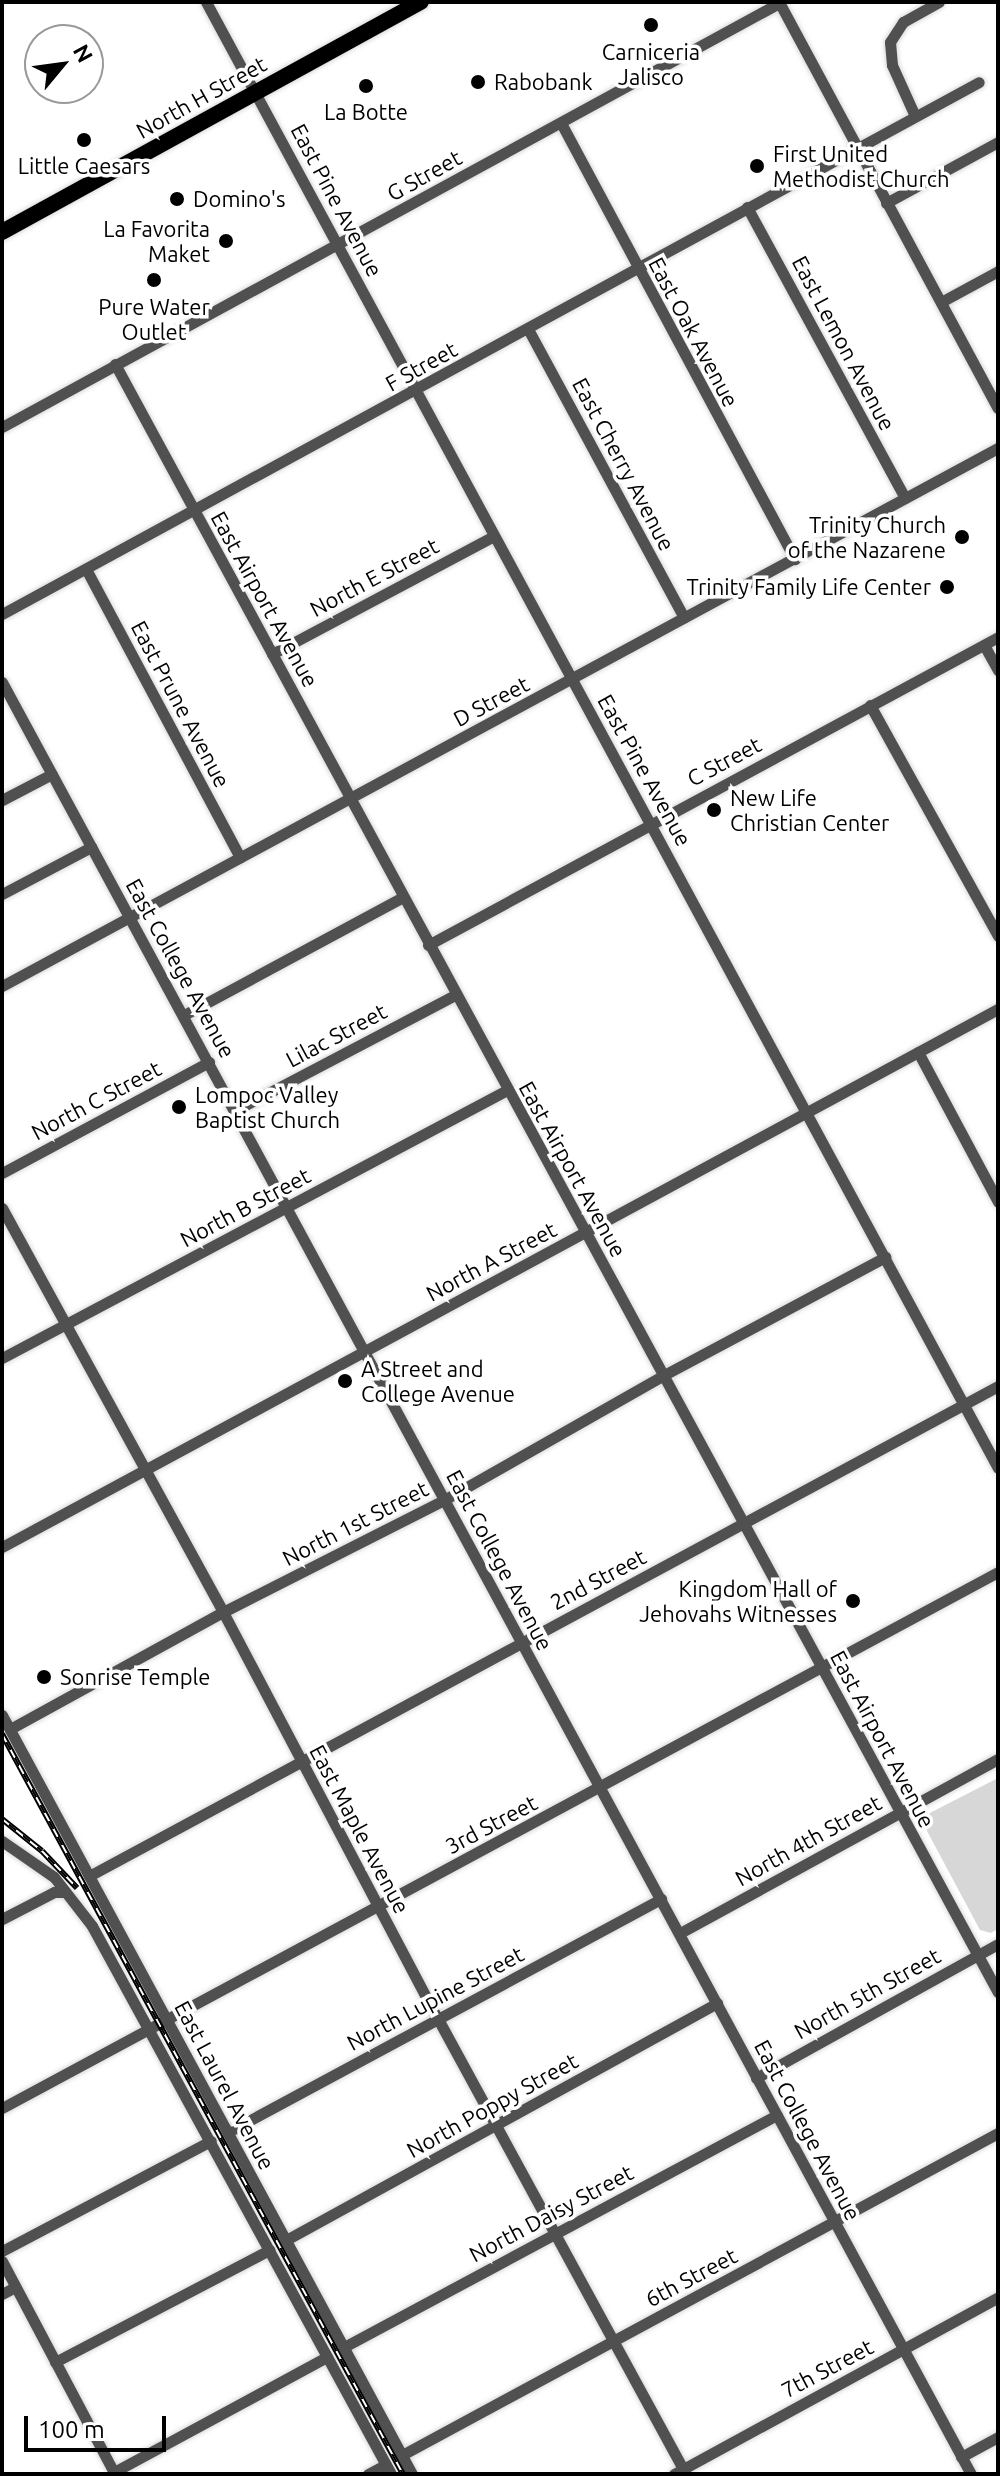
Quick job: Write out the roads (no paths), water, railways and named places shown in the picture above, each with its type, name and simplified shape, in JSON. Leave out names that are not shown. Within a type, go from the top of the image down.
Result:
[{"type":"highway","name":"North H Street","points":[[2,232],[421,2]]},
{"type":"street","name":"East Pine Avenue","points":[[206,2],[998,1468]]},
{"type":"street","points":[[779,2],[998,408]]},
{"type":"street","name":"G Street","points":[[2,427],[779,2]]},
{"type":"street","points":[[915,116],[892,65],[889,48],[903,22],[939,2]]},
{"type":"street","name":"F Street","points":[[2,614],[979,82]]},
{"type":"street","name":"East Oak Avenue","points":[[561,123],[795,559]]},
{"type":"street","points":[[886,203],[998,142]]},
{"type":"street","name":"East Lemon Avenue","points":[[747,207],[905,498]]},
{"type":"street","points":[[941,302],[998,271]]},
{"type":"street","name":"East Cherry Avenue","points":[[528,329],[684,618]]},
{"type":"street","name":"East Airport Avenue","points":[[115,364],[998,1992]]},
{"type":"street","name":"D Street","points":[[2,986],[998,448]]},
{"type":"street","name":"North E Street","points":[[272,654],[494,536]]},
{"type":"street","name":"East Prune Avenue","points":[[86,569],[240,857]]},
{"type":"street","name":"C Street","points":[[428,945],[998,637]]},
{"type":"street","points":[[984,645],[998,670]]},
{"type":"street","name":"East College Avenue","points":[[2,682],[971,2474]]},
{"type":"street","points":[[870,705],[998,936]]},
{"type":"street","points":[[2,800],[52,774]]},
{"type":"street","points":[[2,894],[91,847]]},
{"type":"street","points":[[184,1015],[403,897]]},
{"type":"street","name":"Lilac Street","points":[[236,1110],[455,995]]},
{"type":"street","name":"North A Street","points":[[2,1547],[998,1009]]},
{"type":"street","points":[[918,1052],[998,1202]]},
{"type":"street","name":"North C Street","points":[[2,1173],[209,1062]]},
{"type":"street","name":"North B Street","points":[[2,1358],[507,1090]]},
{"type":"street","name":"East Maple Avenue","points":[[2,1208],[614,2340],[679,2472]]},
{"type":"street","name":"North 1st Street","points":[[10,1729],[223,1612],[444,1500],[664,1375],[885,1257]]},
{"type":"street","name":"2nd Street","points":[[89,1876],[998,1386]]},
{"type":"street","name":"3rd Street","points":[[2,2108],[601,1789],[998,1572]]},
{"type":"street","name":"East Laurel Avenue","points":[[2,1715],[412,2474]]},
{"type":"street","name":"North 4th Street","points":[[680,1933],[998,1759]]},
{"type":"street","name":"East Laurel Avenue","points":[[2,1841],[41,1866],[92,1926],[388,2469]]},
{"type":"street","points":[[2,1919],[54,1892],[65,1892]]},
{"type":"street","name":"North Lupine Street","points":[[228,2132],[661,1899]]},
{"type":"street","name":"North 5th Street","points":[[756,2078],[998,1944]]},
{"type":"street","name":"North Poppy Street","points":[[286,2240],[717,2003]]},
{"type":"street","name":"North Daisy Street","points":[[344,2347],[777,2115]]},
{"type":"street","name":"6th Street","points":[[402,2455],[998,2133]]},
{"type":"street","points":[[2,2251],[211,2141]]},
{"type":"street","points":[[55,2362],[269,2250]]},
{"type":"street","points":[[2,2261],[114,2473],[327,2357]]},
{"type":"street","points":[[2,2294],[15,2287]]},
{"type":"street","name":"7th Street","points":[[679,2472],[998,2297]]},
{"type":"street","points":[[961,2457],[998,2437]]},
{"type":"street","points":[[368,2474],[388,2469]]},
{"type":"railway","points":[[2,1734],[403,2474]]},
{"type":"railway","points":[[2,1819],[42,1851],[77,1888]]},
{"type":"place","name":"Carniceria Jalisco","points":[[651,25]]},
{"type":"place","name":"Rabobank","points":[[478,82]]},
{"type":"place","name":"La Botte","points":[[366,86]]},
{"type":"place","name":"Little Caesars","points":[[84,140]]},
{"type":"place","name":"First United Methodist Church","points":[[757,166]]},
{"type":"place","name":"Domino's","points":[[177,199]]},
{"type":"place","name":"La Favorita Maket","points":[[226,241]]},
{"type":"place","name":"Pure Water Outlet","points":[[154,280]]},
{"type":"place","name":"Trinity Church of the Nazarene","points":[[962,537]]},
{"type":"place","name":"Trinity Family Life Center","points":[[947,587]]},
{"type":"place","name":"New Life Christian Center","points":[[714,810]]},
{"type":"place","name":"Lompoc Valley Baptist Church","points":[[179,1107]]},
{"type":"place","name":"A Street and College Avenue","points":[[345,1381]]},
{"type":"place","name":"Kingdom Hall of Jehovahs Witnesses","points":[[853,1601]]},
{"type":"place","name":"Sonrise Temple","points":[[44,1677]]}]
